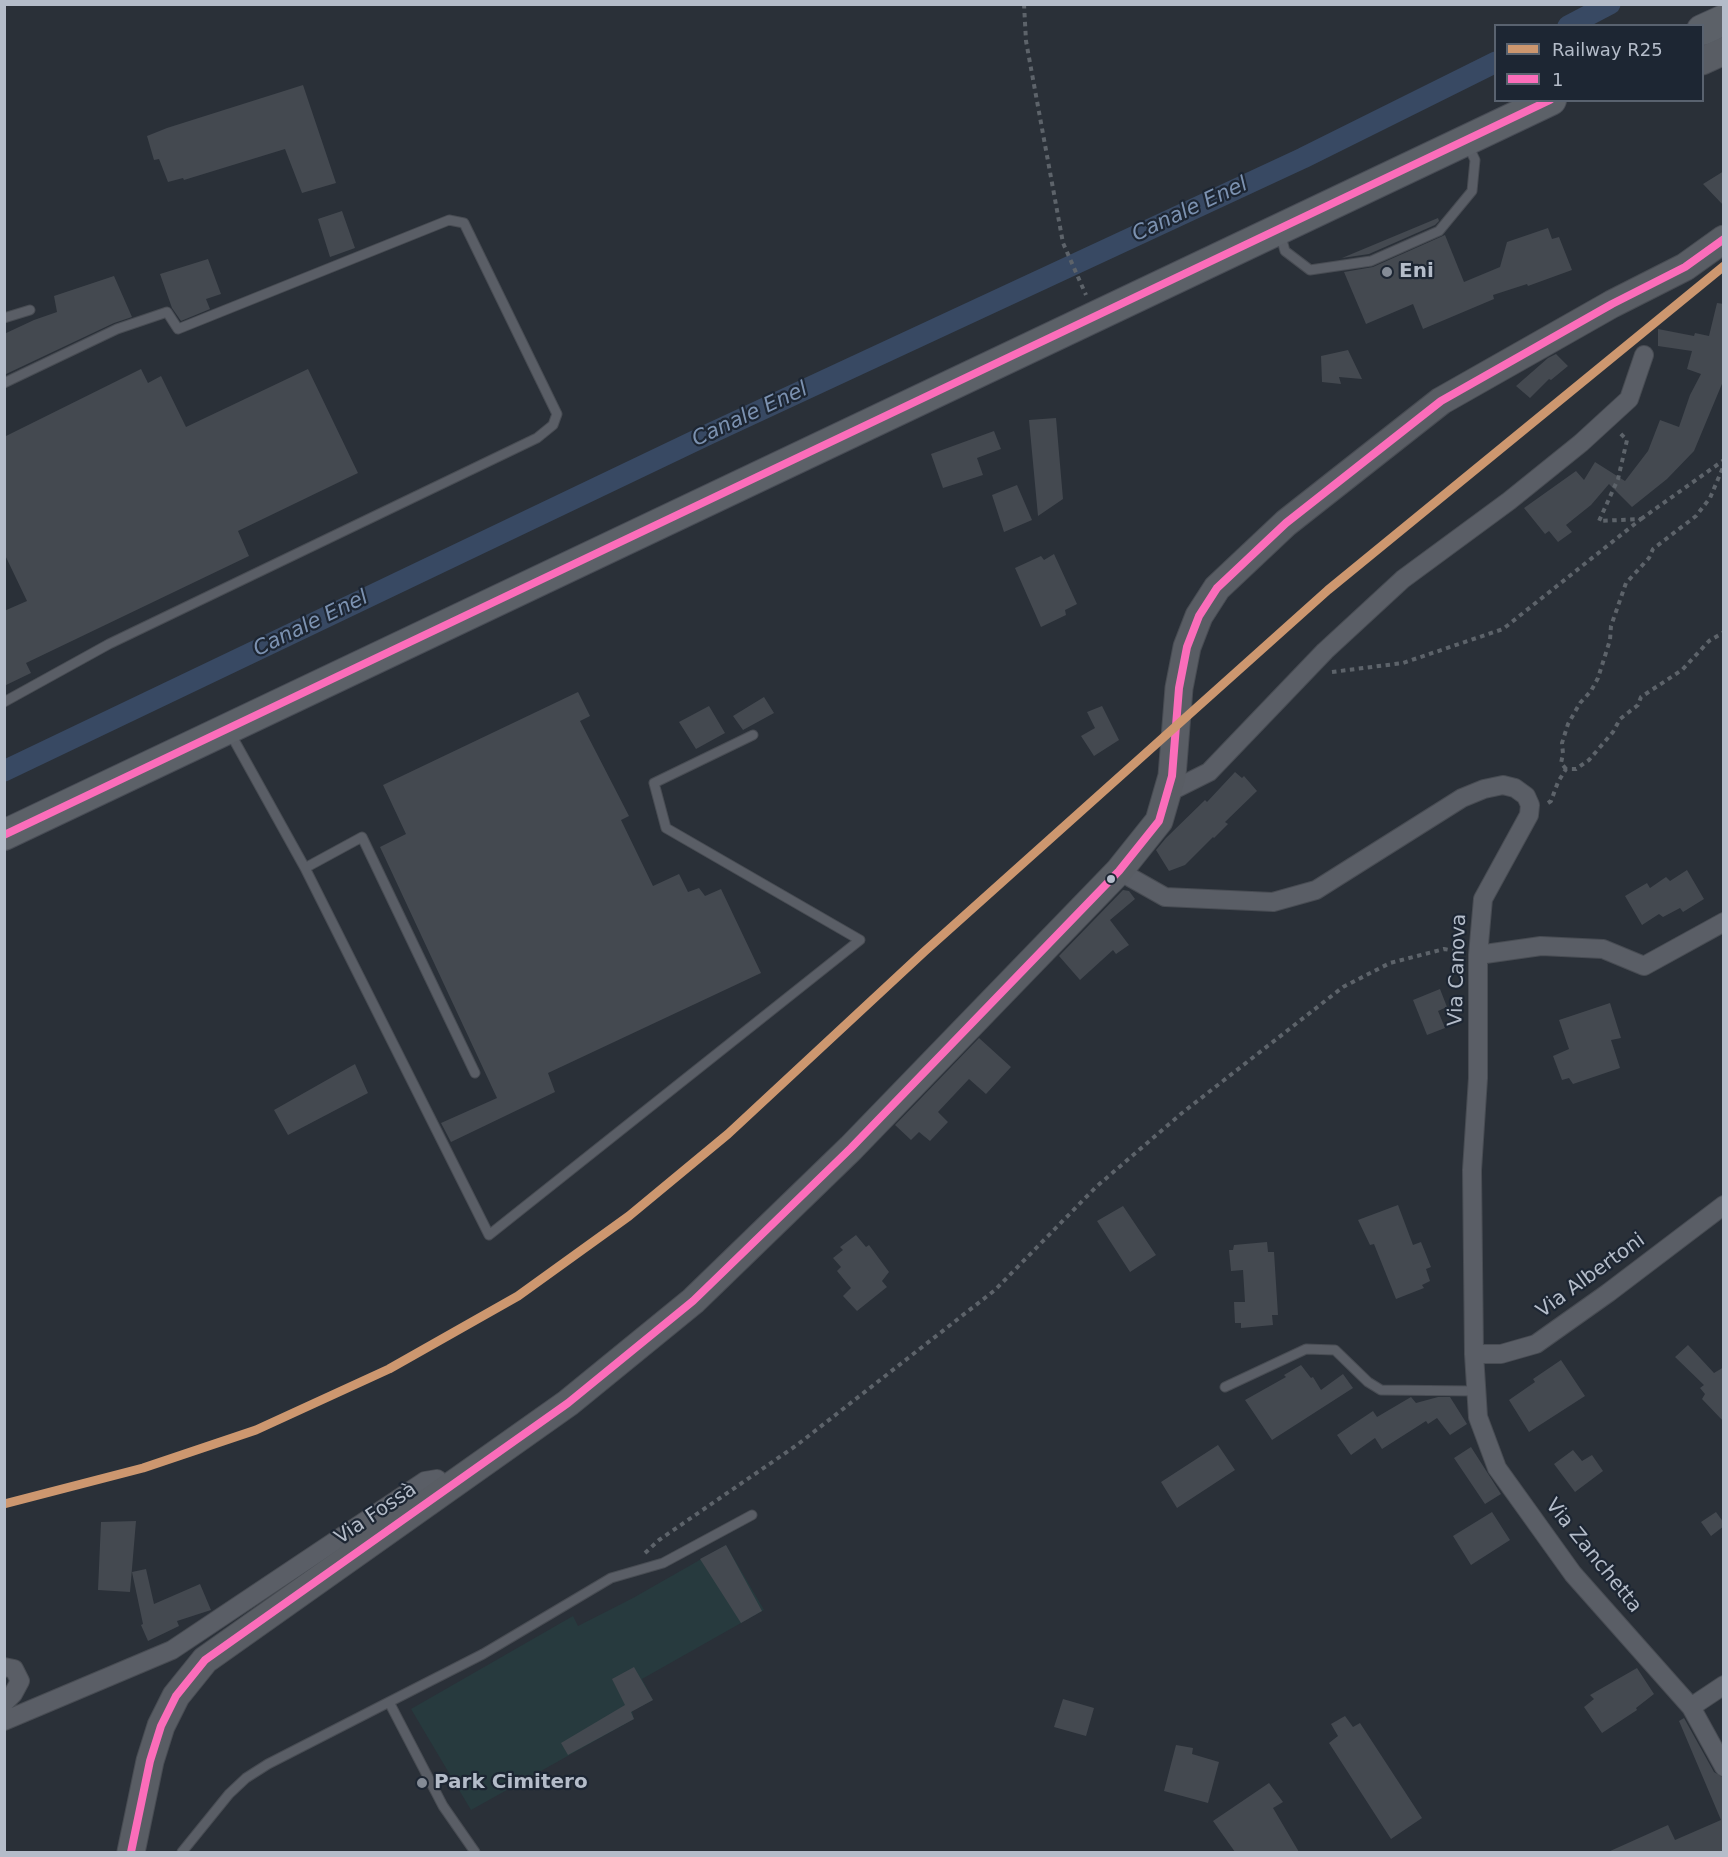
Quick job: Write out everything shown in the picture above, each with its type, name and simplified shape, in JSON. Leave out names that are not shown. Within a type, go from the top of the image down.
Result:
[{"type":"main road","points":[[1704,29],[1724,20]]},
{"type":"main road","points":[[1704,59],[1724,51]]},
{"type":"main road","points":[[4,835],[1547,102]]},
{"type":"main road","name":"Via Fossà","points":[[447,1488],[568,1402],[693,1301],[851,1148],[1119,871],[1160,821],[1170,784],[1179,688],[1187,647],[1200,616],[1217,588],[1286,523],[1441,401],[1612,304],[1685,267],[1724,239]]},
{"type":"main road","points":[[131,1852],[150,1761],[161,1726],[176,1696],[205,1660],[447,1488]]},
{"type":"street","points":[[1170,784],[1209,772],[1325,651],[1403,579],[1509,501],[1581,443],[1629,399],[1644,355]]},
{"type":"street","points":[[1119,871],[1165,897],[1273,902],[1316,890],[1462,798],[1484,789],[1503,785],[1515,788],[1526,796],[1530,805],[1529,815]]},
{"type":"street","name":"Via Canova","points":[[1474,1353],[1472,1170],[1478,1078],[1478,955],[1483,899],[1529,815]]},
{"type":"street","points":[[1478,955],[1541,946],[1603,949],[1644,966],[1724,922]]},
{"type":"street","name":"Via Albertoni","points":[[1474,1353],[1501,1354],[1536,1344],[1724,1205]]},
{"type":"street","name":"Via Zanchetta","points":[[1474,1353],[1478,1417],[1497,1468],[1573,1574],[1691,1707],[1724,1767]]},
{"type":"street","name":"Via Fossà","points":[[4,1721],[172,1650],[425,1480],[437,1479],[447,1488]]},
{"type":"street","points":[[4,1667],[14,1670],[20,1681],[13,1694],[4,1702]]},
{"type":"street","points":[[1691,1707],[1724,1685]]},
{"type":"lane","points":[[1279,231],[1285,251],[1310,270],[1371,261],[1439,231],[1472,191],[1475,160],[1466,142]]},
{"type":"lane","points":[[4,383],[117,329],[167,312],[178,329],[449,220],[464,223],[468,229],[557,414],[553,425],[537,438],[109,644],[4,702]]},
{"type":"lane","points":[[4,318],[30,310]]},
{"type":"lane","points":[[228,729],[305,868],[489,1235],[860,940],[666,828],[654,783],[753,735]]},
{"type":"lane","points":[[305,868],[362,837],[475,1073]]},
{"type":"lane","points":[[1226,1388],[1306,1348],[1335,1350],[1368,1382],[1381,1390],[1476,1391]]},
{"type":"lane","points":[[182,1852],[229,1794],[246,1778],[268,1764],[483,1654],[600,1584],[622,1574],[663,1563],[752,1515]]},
{"type":"lane","points":[[388,1702],[443,1806],[475,1852]]},
{"type":"path","points":[[1024,4],[1026,41],[1063,243],[1087,296]]},
{"type":"path","points":[[1606,420],[1627,440],[1618,479],[1599,521],[1641,519]]},
{"type":"path","points":[[1301,676],[1403,663],[1503,629],[1641,519],[1724,460]]},
{"type":"path","points":[[1566,769],[1561,763],[1562,743],[1580,703],[1591,691],[1598,678],[1610,640],[1611,626],[1626,583],[1653,549],[1696,516],[1710,498],[1724,465]]},
{"type":"path","points":[[1566,769],[1576,769],[1589,760],[1613,732],[1620,719],[1638,705],[1641,697],[1682,670],[1709,641],[1724,632]]},
{"type":"path","points":[[1529,815],[1551,801],[1566,769]]},
{"type":"path","points":[[622,1574],[658,1540],[797,1445],[996,1290],[1105,1179],[1182,1113],[1343,987],[1390,963],[1444,949],[1478,955]]},
{"type":"green space","points":[[726,1545],[764,1610],[642,1679],[653,1700],[632,1711],[634,1719],[471,1810],[411,1709],[573,1616],[578,1626],[633,1598]]},
{"type":"building","points":[[303,85],[336,183],[302,193],[285,149],[184,180],[183,178],[168,182],[159,159],[154,160],[147,136]]},
{"type":"building","points":[[1724,171],[1724,206],[1703,184]]},
{"type":"building","points":[[342,211],[355,248],[330,257],[318,219]]},
{"type":"building","points":[[1438,218],[1439,221],[1435,225],[1369,254],[1342,258]]},
{"type":"building","points":[[1548,228],[1552,239],[1559,237],[1572,270],[1528,286],[1527,284],[1493,295],[1494,299],[1423,329],[1413,304],[1366,324],[1344,272],[1373,267],[1445,235],[1464,282],[1500,267],[1507,242]]},
{"type":"building","points":[[208,259],[221,294],[206,299],[210,309],[181,321],[172,308],[160,274]]},
{"type":"building","points":[[114,276],[132,317],[114,323],[4,375],[4,334],[57,312],[54,296]]},
{"type":"building","points":[[1717,303],[1724,304],[1724,379],[1694,451],[1667,479],[1632,507],[1609,484],[1591,505],[1566,525],[1572,532],[1558,542],[1549,531],[1545,534],[1524,508],[1576,471],[1584,480],[1595,462],[1625,481],[1648,451],[1660,420],[1679,427],[1690,395],[1701,374],[1687,369],[1692,351],[1658,346],[1658,329],[1694,336],[1695,333],[1709,336]]},
{"type":"building","points":[[1348,350],[1362,379],[1339,377],[1341,384],[1322,382],[1321,356]]},
{"type":"building","points":[[1556,354],[1568,366],[1551,380],[1549,379],[1530,398],[1516,386],[1548,358]]},
{"type":"building","points":[[141,369],[148,383],[161,376],[186,427],[308,369],[358,473],[238,531],[249,556],[26,663],[31,673],[4,686],[4,611],[27,601],[4,553],[4,437]]},
{"type":"building","points":[[1056,418],[1063,499],[1038,516],[1029,420]]},
{"type":"building","points":[[994,431],[1001,449],[977,458],[983,475],[943,488],[931,454]]},
{"type":"building","points":[[1017,485],[1032,520],[1004,532],[992,495]]},
{"type":"building","points":[[1054,554],[1077,604],[1065,610],[1066,615],[1041,627],[1015,568],[1041,556],[1044,560]]},
{"type":"building","points":[[578,692],[590,716],[580,721],[629,816],[621,820],[653,886],[679,874],[688,892],[699,888],[705,896],[721,889],[761,973],[548,1073],[555,1092],[451,1142],[441,1123],[497,1098],[380,847],[406,834],[383,785]]},
{"type":"building","points":[[764,697],[774,713],[743,730],[733,716]]},
{"type":"building","points":[[709,706],[725,733],[696,749],[679,722]]},
{"type":"building","points":[[1102,706],[1119,740],[1094,756],[1081,736],[1095,728],[1087,712]]},
{"type":"building","points":[[1235,772],[1242,778],[1244,776],[1257,791],[1225,822],[1228,824],[1185,865],[1169,871],[1156,850]]},
{"type":"building","points":[[1687,870],[1704,899],[1683,912],[1680,908],[1663,917],[1659,914],[1642,925],[1625,896],[1647,883],[1650,888],[1666,877],[1670,881]]},
{"type":"building","points":[[1123,890],[1129,891],[1135,899],[1110,920],[1129,945],[1116,954],[1113,950],[1080,980],[1059,956]]},
{"type":"building","points":[[1440,989],[1447,1007],[1438,1011],[1445,1028],[1427,1035],[1413,1000]]},
{"type":"building","points":[[1610,1003],[1621,1038],[1611,1040],[1620,1068],[1573,1084],[1569,1078],[1562,1080],[1553,1056],[1569,1049],[1559,1020]]},
{"type":"building","points":[[979,1038],[1011,1067],[986,1094],[969,1079],[938,1112],[948,1122],[930,1141],[919,1132],[911,1140],[895,1125]]},
{"type":"building","points":[[355,1064],[368,1093],[288,1135],[274,1110]]},
{"type":"building","points":[[1398,1205],[1413,1245],[1421,1242],[1431,1267],[1426,1269],[1430,1281],[1422,1285],[1424,1288],[1396,1299],[1374,1244],[1370,1245],[1358,1220]]},
{"type":"building","points":[[1123,1206],[1156,1255],[1130,1272],[1097,1221]]},
{"type":"building","points":[[856,1235],[866,1247],[869,1245],[889,1272],[882,1281],[887,1287],[857,1311],[843,1296],[851,1288],[837,1271],[841,1267],[833,1258],[843,1250],[840,1247]]},
{"type":"building","points":[[1267,1242],[1268,1252],[1274,1252],[1278,1315],[1272,1315],[1273,1325],[1241,1328],[1241,1323],[1235,1323],[1234,1302],[1245,1302],[1243,1270],[1231,1271],[1229,1250],[1233,1250],[1234,1245]]},
{"type":"building","points":[[1688,1345],[1714,1373],[1724,1367],[1724,1422],[1702,1399],[1705,1394],[1700,1388],[1704,1385],[1675,1357]]},
{"type":"building","points":[[1561,1360],[1585,1396],[1529,1432],[1509,1400],[1535,1382],[1533,1379]]},
{"type":"building","points":[[1301,1365],[1311,1378],[1313,1377],[1321,1390],[1343,1374],[1353,1388],[1272,1440],[1245,1400],[1286,1377],[1284,1375]]},
{"type":"building","points":[[1411,1397],[1416,1403],[1438,1397],[1450,1397],[1467,1424],[1450,1435],[1437,1418],[1428,1424],[1426,1421],[1382,1449],[1375,1438],[1351,1455],[1337,1435],[1373,1411],[1377,1417]]},
{"type":"building","points":[[1218,1445],[1235,1470],[1177,1508],[1161,1482]]},
{"type":"building","points":[[1471,1447],[1501,1494],[1485,1504],[1454,1458]]},
{"type":"building","points":[[1573,1450],[1582,1461],[1592,1455],[1603,1471],[1575,1492],[1554,1464]]},
{"type":"building","points":[[1492,1512],[1510,1540],[1471,1565],[1453,1536]]},
{"type":"building","points":[[1716,1512],[1724,1526],[1711,1536],[1701,1522]]},
{"type":"building","points":[[136,1521],[130,1592],[98,1590],[101,1522]]},
{"type":"building","points":[[726,1545],[762,1611],[741,1623],[700,1559]]},
{"type":"building","points":[[146,1569],[154,1604],[200,1584],[211,1610],[177,1621],[179,1626],[148,1641],[141,1625],[143,1624],[132,1572]]},
{"type":"building","points":[[634,1667],[653,1700],[631,1712],[634,1719],[568,1755],[561,1743],[625,1705],[612,1679]]},
{"type":"building","points":[[1637,1668],[1654,1694],[1636,1708],[1637,1710],[1602,1733],[1584,1707],[1594,1699],[1590,1695]]},
{"type":"building","points":[[1063,1699],[1094,1708],[1086,1736],[1054,1727]]},
{"type":"building","points":[[1345,1716],[1353,1727],[1360,1723],[1422,1818],[1391,1839],[1329,1743],[1338,1736],[1331,1724]]},
{"type":"building","points":[[1684,1718],[1714,1772],[1724,1778],[1724,1852],[1608,1852],[1668,1825],[1675,1840],[1721,1820],[1679,1721]]},
{"type":"building","points":[[1176,1745],[1193,1748],[1192,1754],[1219,1762],[1208,1803],[1164,1791]]},
{"type":"building","points":[[1269,1783],[1283,1802],[1273,1808],[1299,1852],[1235,1852],[1213,1821]]},
{"type":"waterway","name":"Canale Enel","points":[[1572,24],[1610,4]]},
{"type":"waterway","name":"Canale Enel","points":[[4,771],[707,435],[1303,158],[1494,63]]},
{"type":"rail line","name":"R25","points":[[4,1504],[143,1468],[256,1430],[389,1369],[518,1296],[629,1216],[728,1134],[925,951],[1328,590],[1724,266]]},
{"type":"transit line","name":"1","points":[[4,835],[1546,102]]},
{"type":"transit line","name":"1","points":[[131,1852],[150,1761],[161,1726],[176,1696],[205,1660],[568,1403],[693,1301],[851,1148],[1119,871],[1159,821],[1172,776],[1179,688],[1187,647],[1199,616],[1217,588],[1286,523],[1441,401],[1612,304],[1685,267],[1724,239]]},
{"type":"place","name":"Eni","points":[[1387,272]]},
{"type":"place","name":"Park Cimitero","points":[[422,1783]]}]
